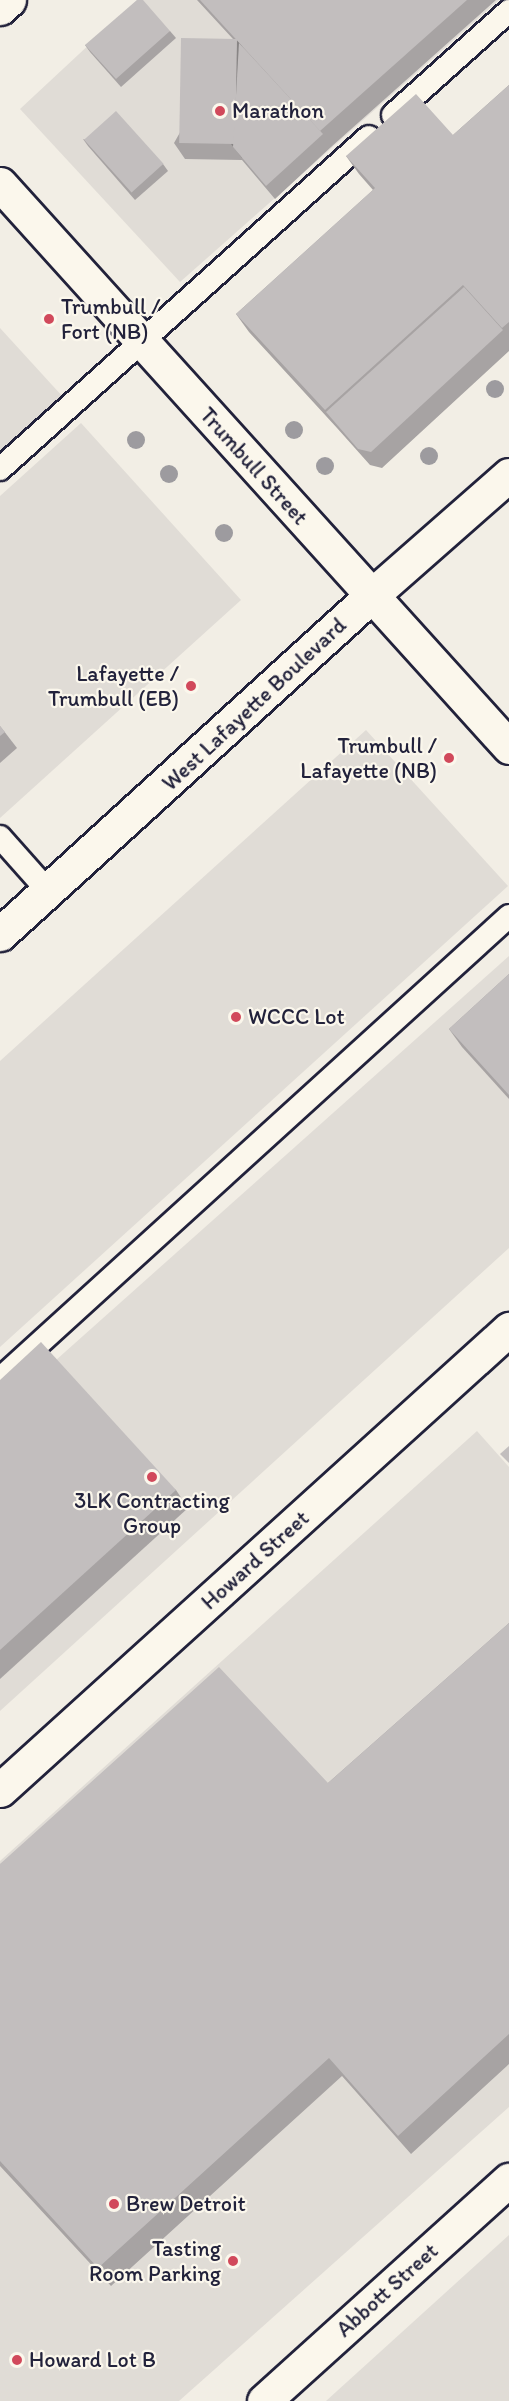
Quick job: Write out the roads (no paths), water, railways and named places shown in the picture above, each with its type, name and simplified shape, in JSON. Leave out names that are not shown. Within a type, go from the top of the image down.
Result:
[{"type":"street","points":[[0,8],[9,0]]},
{"type":"street","name":"Trumbull Street","points":[[0,184],[369,597],[509,747]]},
{"type":"street","name":"West Lafayette Boulevard","points":[[0,934],[369,597],[509,475]]},
{"type":"street","name":"Howard Street","points":[[0,1790],[509,1329]]},
{"type":"street","name":"Abbott Street","points":[[264,2401],[509,2180]]},
{"type":"lane","points":[[0,469],[509,11]]},
{"type":"lane","points":[[0,837],[48,891]]},
{"type":"lane","points":[[0,1379],[509,916]]},
{"type":"place","name":"Marathon","points":[[220,111]]},
{"type":"place","name":"Trumbull / Fort (NB)","points":[[49,319]]},
{"type":"place","name":"Lafayette / Trumbull (EB)","points":[[191,686]]},
{"type":"place","name":"Trumbull / Lafayette (NB)","points":[[449,758]]},
{"type":"place","name":"WCCC Lot","points":[[236,1017]]},
{"type":"place","name":"3LK Contracting Group","points":[[152,1477]]},
{"type":"place","name":"Brew Detroit","points":[[114,2204]]},
{"type":"place","name":"Tasting Room Parking","points":[[233,2261]]},
{"type":"place","name":"Howard Lot B","points":[[17,2360]]}]
